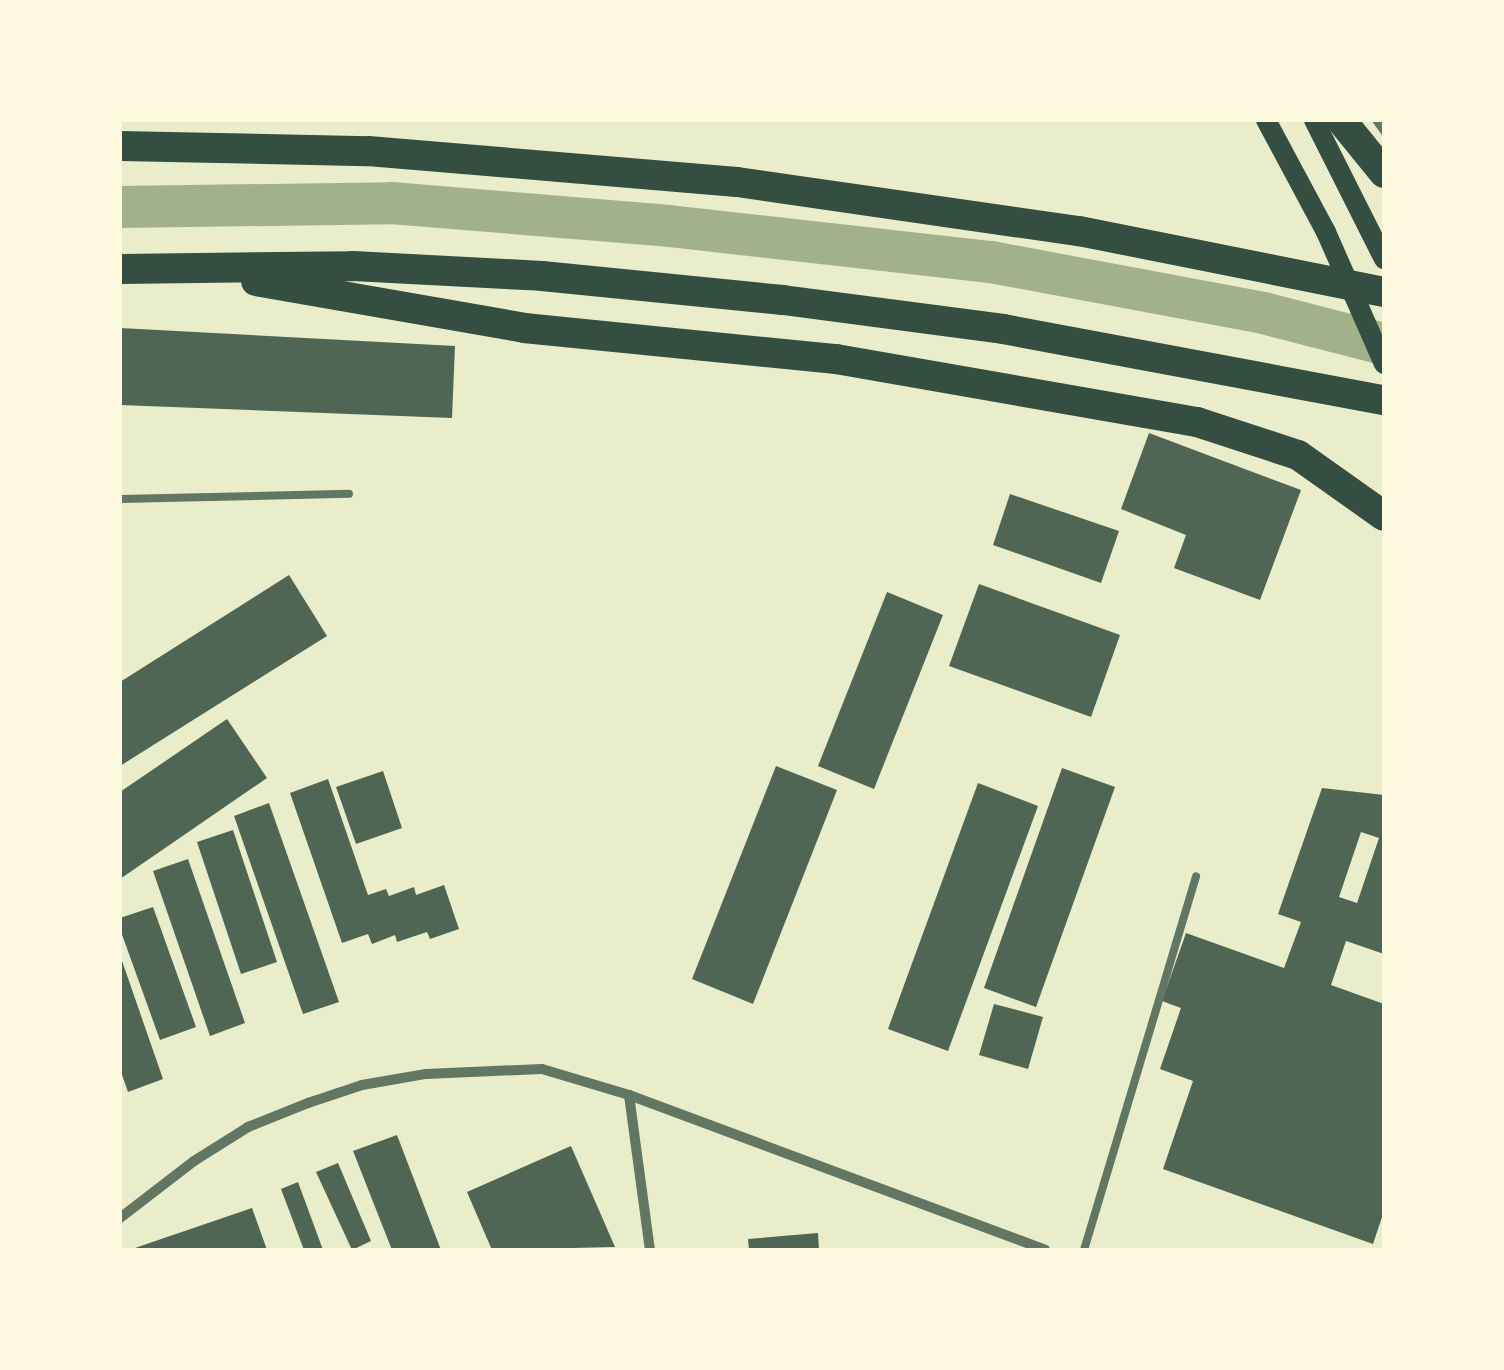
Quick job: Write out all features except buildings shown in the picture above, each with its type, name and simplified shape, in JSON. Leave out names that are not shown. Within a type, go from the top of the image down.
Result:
[{"type":"highway","points":[[1340,120],[1384,173]]},
{"type":"highway","points":[[120,146],[368,151],[737,182],[1079,231],[1384,292]]},
{"type":"highway","points":[[120,269],[354,266],[542,276],[783,300],[1002,329],[1384,400]]},
{"type":"highway","points":[[199,270],[524,328],[836,359],[1197,422],[1298,455],[1384,516]]},
{"type":"main road","points":[[1266,120],[1326,232],[1384,364]]},
{"type":"main road","points":[[1314,120],[1382,254]]},
{"type":"street","points":[[120,1218],[194,1161],[248,1127],[362,1085],[426,1074],[542,1070],[629,1095],[1045,1250]]},
{"type":"street","points":[[629,1095],[650,1250]]},
{"type":"lane","points":[[1376,120],[1384,131]]},
{"type":"lane","points":[[120,499],[349,494]]},
{"type":"lane","points":[[1084,1250],[1196,876]]},
{"type":"waterway","points":[[120,207],[391,203],[669,226],[991,262],[1263,313],[1384,344]]}]
